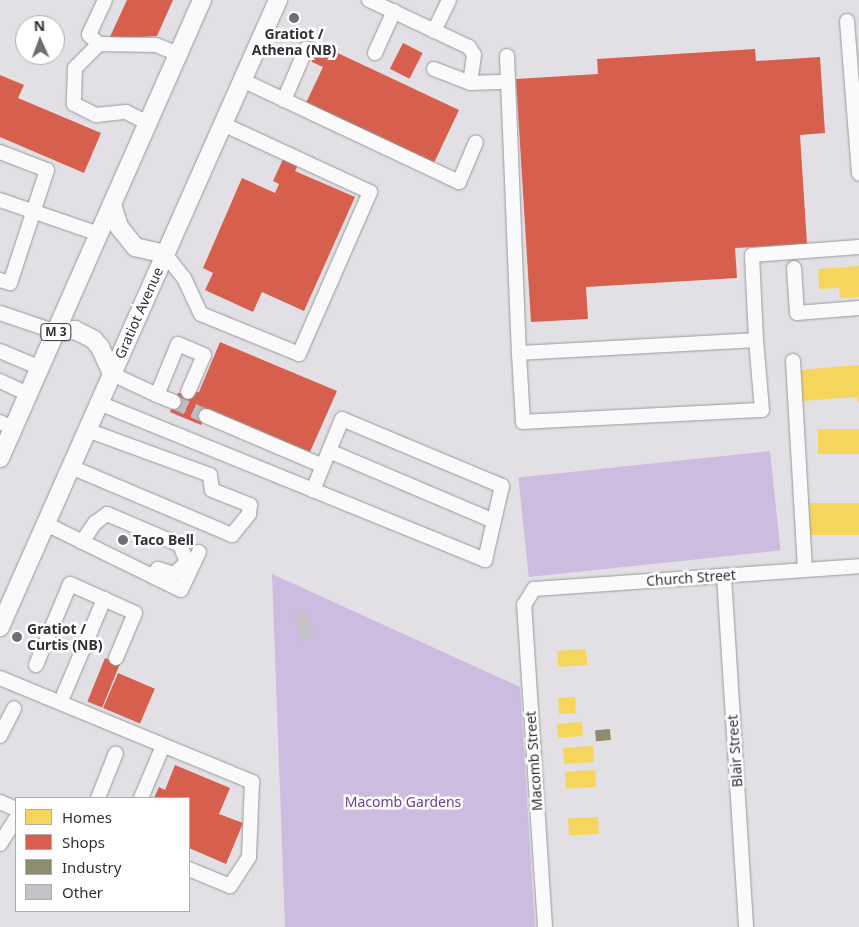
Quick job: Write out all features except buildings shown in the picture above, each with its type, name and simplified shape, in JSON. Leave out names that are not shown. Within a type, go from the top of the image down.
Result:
[{"type":"main road","name":"M 3","points":[[0,458],[7,425],[28,394],[40,368],[202,0]]},
{"type":"main road","name":"Gratiot Avenue","points":[[0,627],[278,0]]},
{"type":"main road","points":[[112,205],[119,227],[135,247],[165,254]]},
{"type":"main road","points":[[56,332],[75,330],[93,338],[100,347],[112,374]]},
{"type":"street","points":[[99,44],[90,34],[105,0]]},
{"type":"street","points":[[369,0],[469,47],[474,55],[470,83]]},
{"type":"street","points":[[434,30],[449,0]]},
{"type":"street","points":[[376,53],[394,11]]},
{"type":"street","points":[[847,21],[859,174]]},
{"type":"street","points":[[148,123],[126,112],[96,114],[74,104],[75,68],[99,44],[156,45],[178,54]]},
{"type":"street","points":[[284,100],[306,49]]},
{"type":"street","points":[[507,56],[506,82],[523,422],[762,410],[752,256],[859,247]]},
{"type":"street","points":[[434,69],[470,83],[506,82]]},
{"type":"street","points":[[242,80],[459,182],[476,142]]},
{"type":"street","points":[[165,254],[184,278],[201,314],[299,354],[370,192],[223,124]]},
{"type":"street","points":[[0,152],[47,170],[10,283],[0,280]]},
{"type":"street","points":[[0,200],[99,234]]},
{"type":"street","points":[[794,268],[797,313],[859,308]]},
{"type":"street","points":[[0,314],[56,332]]},
{"type":"street","points":[[519,353],[756,340]]},
{"type":"street","points":[[157,395],[178,344],[204,355],[188,392]]},
{"type":"street","points":[[0,351],[40,368]]},
{"type":"street","points":[[793,361],[805,570]]},
{"type":"street","points":[[112,374],[174,402]]},
{"type":"street","points":[[0,381],[28,394]]},
{"type":"street","points":[[99,403],[485,560],[502,486],[342,419],[313,490]]},
{"type":"street","points":[[206,416],[322,466]]},
{"type":"street","points":[[71,467],[232,535],[249,514],[250,505],[212,490],[210,475],[87,430]]},
{"type":"street","points":[[329,451],[494,521]]},
{"type":"street","points":[[82,542],[95,523],[106,514],[180,545],[187,562],[174,574],[155,573]]},
{"type":"street","points":[[46,524],[82,542],[155,573],[181,590],[200,552]]},
{"type":"street","name":"Church Street","points":[[528,597],[534,588],[543,587],[859,566]]},
{"type":"street","name":"Blair Street","points":[[724,576],[746,927]]},
{"type":"street","points":[[36,665],[70,584],[135,613],[116,658]]},
{"type":"street","name":"Macomb Street","points":[[528,597],[524,605],[545,927]]},
{"type":"street","points":[[61,701],[104,599]]},
{"type":"street","points":[[0,678],[61,701],[252,782],[249,857],[230,886],[190,869]]},
{"type":"street","points":[[0,736],[14,708]]},
{"type":"street","points":[[141,797],[164,746]]},
{"type":"street","points":[[98,797],[116,753]]},
{"type":"street","points":[[0,802],[15,809]]},
{"type":"street","points":[[0,844],[15,820]]},
{"type":"green space","points":[[770,451],[780,550],[529,577],[518,477]]},
{"type":"green space","name":"Macomb Gardens","points":[[272,574],[520,687],[535,927],[285,927]]},
{"type":"tunnel","points":[[174,402],[206,416]]},
{"type":"place","name":"Gratiot / Athena (NB)","points":[[294,18]]},
{"type":"place","name":"Taco Bell","points":[[123,540]]},
{"type":"place","name":"Gratiot / Curtis (NB)","points":[[17,637]]}]
